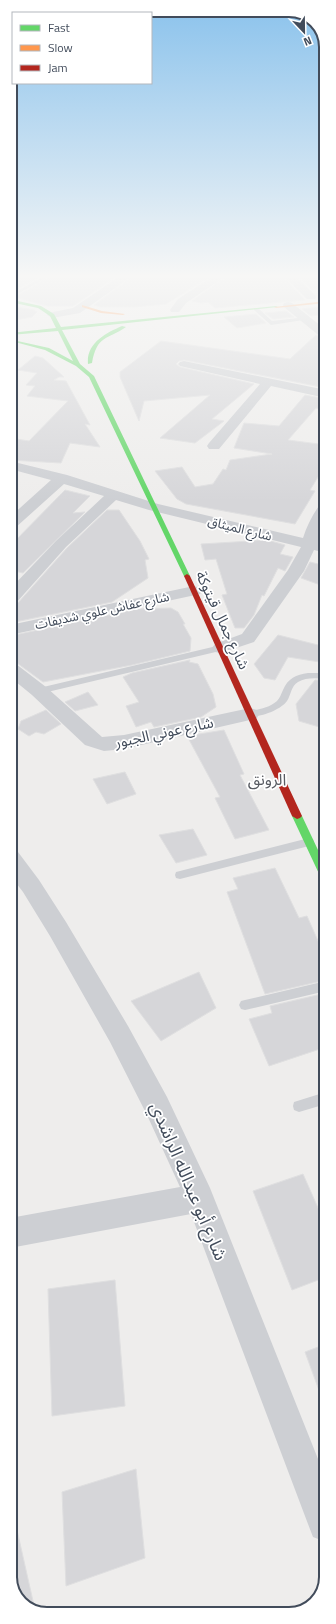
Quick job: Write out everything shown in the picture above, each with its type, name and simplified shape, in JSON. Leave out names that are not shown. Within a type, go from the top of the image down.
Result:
[{"type":"main road","points":[[50,350],[78,365]]},
{"type":"main road","name":"شارع جمال قيتوكة","points":[[70,350],[78,365],[91,376],[221,648],[319,863]]},
{"type":"main road","name":"شارع جمال قيتوكة","points":[[83,350],[90,363],[92,370],[91,376]]},
{"type":"main road","points":[[90,363],[92,350]]},
{"type":"street","points":[[184,364],[267,383],[319,393]]},
{"type":"street","points":[[214,446],[267,383]]},
{"type":"street","name":"شارع الميثاق","points":[[17,467],[62,478],[154,507],[319,546]]},
{"type":"street","points":[[17,519],[62,478]]},
{"type":"street","points":[[17,591],[61,544],[114,494]]},
{"type":"street","points":[[221,648],[248,638],[296,571],[319,519]]},
{"type":"street","name":"شارع عفاش علوي شديفات","points":[[17,629],[194,591]]},
{"type":"street","name":"شارع عوني الجبور","points":[[17,674],[39,691],[87,736],[99,744],[124,742],[250,714]]},
{"type":"street","name":"شارع أبو عبدالله الراشدي","points":[[17,867],[58,928],[119,1034],[157,1106],[200,1198],[319,1506]]},
{"type":"street","points":[[17,1232],[200,1198]]},
{"type":"lane","points":[[39,691],[221,648]]},
{"type":"lane","points":[[250,714],[276,706],[282,701],[292,682],[308,676],[319,676]]},
{"type":"lane","points":[[180,875],[309,842]]},
{"type":"lane","points":[[245,1005],[319,988]]},
{"type":"lane","points":[[299,1106],[319,1100]]},
{"type":"building","points":[[149,350],[224,350],[290,359],[300,350],[319,350],[319,387],[184,360],[179,361],[176,364],[180,367],[254,384],[212,419],[224,421],[195,443],[160,438],[210,395],[144,401],[139,421],[120,377],[120,372]]},
{"type":"building","points":[[35,356],[43,358],[64,377],[59,377],[54,380],[66,381],[90,425],[85,424],[100,447],[70,443],[61,463],[17,460],[17,439],[29,441],[68,401],[27,396],[35,386],[26,385],[37,373],[18,370]]},
{"type":"building","points":[[305,395],[319,398],[319,409],[316,408],[288,440],[319,444],[319,475],[310,490],[315,491],[295,524],[186,504],[177,499],[155,471],[182,467],[195,487],[213,484],[223,469],[226,470],[230,460],[272,454],[234,448],[244,423],[279,426]]},
{"type":"building","points":[[65,490],[90,496],[73,513],[85,512],[23,573],[17,572],[17,539]]},
{"type":"building","points":[[107,510],[119,510],[140,541],[149,559],[145,560],[148,578],[112,602],[17,622],[17,604],[67,548]]},
{"type":"building","points":[[267,540],[285,545],[280,554],[293,557],[285,571],[278,568],[264,596],[262,595],[254,615],[244,628],[235,628],[222,595],[227,594],[216,559],[205,560],[201,544]]},
{"type":"building","points":[[310,562],[319,564],[319,584],[301,578]]},
{"type":"building","points":[[171,608],[178,612],[191,638],[190,651],[132,665],[43,682],[17,663],[17,635],[137,609]]},
{"type":"building","points":[[278,635],[319,645],[319,662],[288,657],[275,680],[264,678],[254,664]]},
{"type":"building","points":[[190,660],[189,662],[198,664],[213,694],[216,707],[201,717],[154,727],[151,722],[136,727],[126,706],[139,702],[123,677],[132,673]]},
{"type":"building","points":[[315,680],[319,680],[319,727],[299,721],[296,704]]},
{"type":"building","points":[[88,692],[98,705],[75,711],[65,702]]},
{"type":"building","points":[[46,710],[61,724],[44,734],[36,732],[29,736],[18,729],[21,721]]},
{"type":"building","points":[[224,730],[244,774],[240,775],[269,830],[235,839],[215,798],[220,797],[187,736]]},
{"type":"building","points":[[125,772],[136,794],[107,804],[93,779]]},
{"type":"building","points":[[193,829],[207,855],[176,863],[159,835]]},
{"type":"building","points":[[275,868],[299,918],[307,916],[319,943],[319,982],[265,994],[227,892],[238,889],[233,878]]},
{"type":"building","points":[[199,972],[216,1008],[161,1041],[131,1001]]},
{"type":"building","points":[[319,995],[319,1049],[269,1066],[249,1019],[272,1013],[270,1006]]},
{"type":"building","points":[[303,1174],[319,1210],[319,1280],[292,1290],[253,1191]]},
{"type":"building","points":[[115,1280],[125,1406],[52,1416],[48,1289]]},
{"type":"building","points":[[319,1347],[319,1390],[305,1352]]},
{"type":"building","points":[[136,1469],[145,1558],[66,1586],[62,1492]]},
{"type":"building","points":[[17,1530],[34,1604],[27,1600],[23,1595],[17,1581]]},
{"type":"traffic: fast","points":[[49,350],[78,365]]},
{"type":"traffic: fast","points":[[70,350],[78,365],[91,376],[187,576]]},
{"type":"traffic: fast","points":[[90,363],[94,350]]},
{"type":"traffic: fast","points":[[297,816],[319,863]]},
{"type":"traffic: jam","points":[[187,576],[297,816]]},
{"type":"district","name":"الرونق","points":[[267,779]]}]
